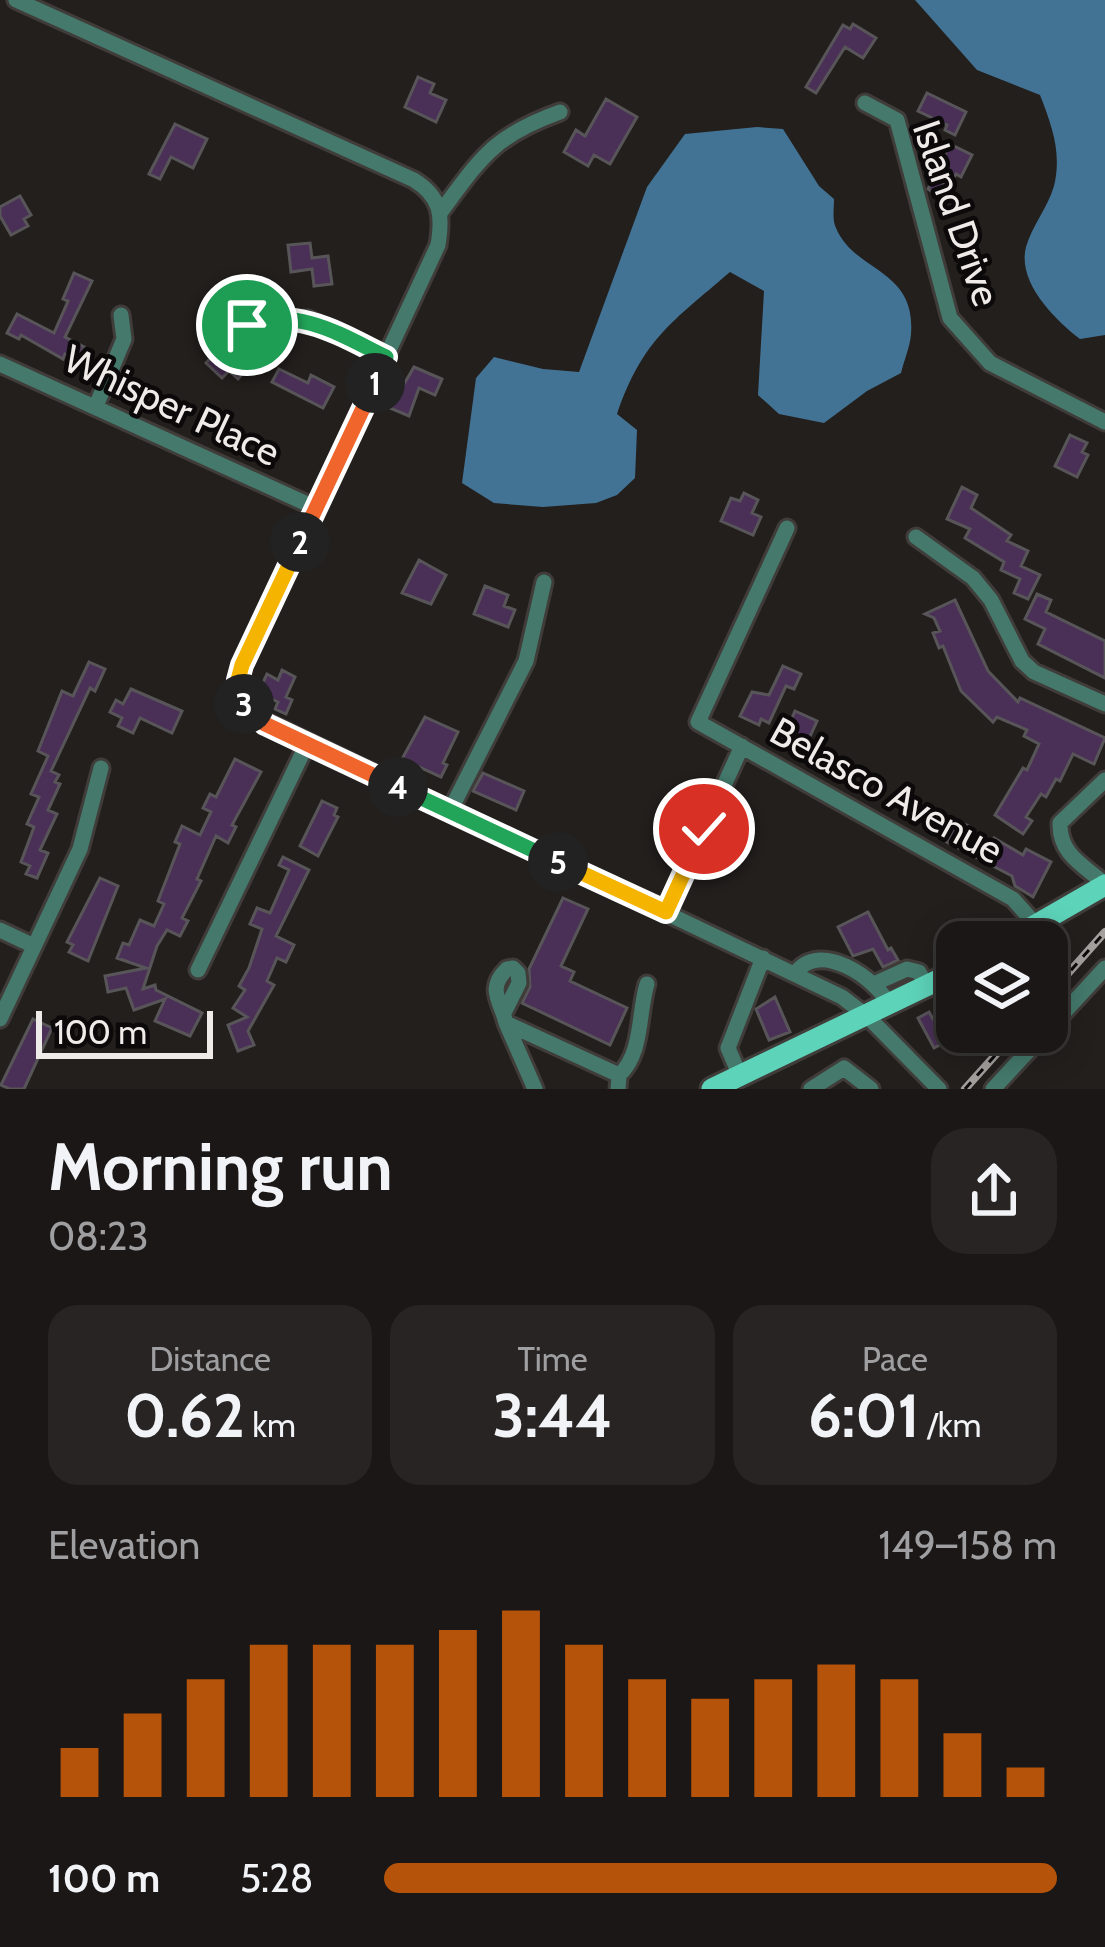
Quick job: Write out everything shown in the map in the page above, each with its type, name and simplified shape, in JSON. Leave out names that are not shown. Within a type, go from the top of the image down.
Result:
[{"type":"main road","points":[[1043,921],[1105,884]]},
{"type":"main road","points":[[712,1089],[936,982]]},
{"type":"street","points":[[16,0],[414,180],[439,203],[438,244],[242,665],[238,680],[243,704],[265,724],[852,1002],[938,1089]]},
{"type":"street","name":"Island Drive","points":[[865,103],[896,118],[950,318],[990,363],[1105,422]]},
{"type":"street","points":[[440,213],[482,155],[501,139],[560,112]]},
{"type":"street","points":[[96,406],[124,339],[121,315]]},
{"type":"street","points":[[272,322],[315,322],[386,357]]},
{"type":"street","name":"Whisper Place","points":[[0,364],[316,508]]},
{"type":"street","name":"Belasco Avenue","points":[[787,528],[698,722],[1013,899],[1032,921]]},
{"type":"street","points":[[916,537],[973,578],[991,601],[1022,661],[1034,672],[1105,704]]},
{"type":"street","points":[[450,811],[526,661],[544,582]]},
{"type":"street","points":[[199,970],[307,744]]},
{"type":"street","points":[[666,912],[742,746]]},
{"type":"street","points":[[0,1019],[80,849],[101,768]]},
{"type":"street","points":[[1105,780],[1060,823],[1059,837],[1065,851],[1105,884]]},
{"type":"street","points":[[0,930],[34,946]]},
{"type":"street","points":[[740,1076],[728,1048],[763,958]]},
{"type":"street","points":[[795,974],[803,962],[812,959],[856,971],[876,983],[890,1006]]},
{"type":"street","points":[[1068,1008],[1105,968]]},
{"type":"street","points":[[876,983],[907,969],[919,972],[927,987]]},
{"type":"street","points":[[536,1089],[505,1018],[618,1082],[636,1045],[647,984]]},
{"type":"street","points":[[993,1089],[1026,1053]]},
{"type":"street","points":[[811,1089],[844,1068],[871,1089]]},
{"type":"water","points":[[915,0],[1105,0],[1105,335],[1080,339],[1049,310],[1027,273],[1026,247],[1051,194],[1057,162],[1040,95],[977,70]]},
{"type":"water","points":[[783,129],[819,186],[834,199],[835,225],[845,243],[904,296],[911,334],[901,373],[824,423],[779,414],[758,395],[764,291],[730,272],[662,334],[637,367],[617,414],[637,430],[635,478],[617,495],[596,503],[543,507],[494,503],[462,483],[476,378],[494,357],[579,372],[647,187],[685,134]]},
{"type":"building","points":[[853,24],[876,38],[863,58],[845,47],[816,93],[806,87],[843,25],[850,29]]},
{"type":"building","points":[[418,77],[434,84],[430,93],[446,100],[436,122],[405,107]]},
{"type":"building","points":[[927,93],[966,112],[955,135],[945,130],[947,125],[918,111]]},
{"type":"building","points":[[606,99],[637,117],[610,164],[594,155],[588,166],[564,152],[576,130],[585,136]]},
{"type":"building","points":[[175,124],[207,139],[193,168],[171,157],[160,179],[149,174]]},
{"type":"building","points":[[950,144],[972,155],[961,177],[956,174],[950,185],[944,182],[938,196],[928,189]]},
{"type":"building","points":[[20,196],[31,215],[24,219],[28,226],[11,235],[0,207]]},
{"type":"building","points":[[310,243],[312,258],[328,256],[332,284],[314,286],[312,269],[291,272],[288,245]]},
{"type":"building","points":[[74,273],[92,281],[65,337],[84,347],[78,360],[65,354],[63,359],[21,335],[19,339],[7,333],[17,314],[54,333]]},
{"type":"building","points":[[230,337],[245,355],[239,362],[247,369],[238,379],[229,371],[222,378],[206,363]]},
{"type":"building","points":[[414,367],[442,379],[435,395],[419,388],[409,416],[390,408]]},
{"type":"building","points":[[279,369],[308,383],[311,375],[334,387],[323,408],[272,382]]},
{"type":"building","points":[[1070,435],[1087,443],[1082,452],[1088,455],[1077,477],[1055,466]]},
{"type":"building","points":[[962,487],[977,495],[971,508],[1011,535],[1007,541],[1028,551],[1021,566],[1040,575],[1028,599],[1014,593],[1020,579],[1001,570],[1004,562],[965,538],[970,529],[947,519]]},
{"type":"building","points":[[744,493],[758,500],[752,513],[761,517],[753,535],[721,521],[731,498],[740,501]]},
{"type":"building","points":[[419,560],[446,575],[431,604],[402,593]]},
{"type":"building","points":[[485,586],[508,595],[504,606],[515,610],[508,627],[474,614]]},
{"type":"building","points":[[1037,594],[1051,600],[1046,612],[1105,641],[1105,678],[1038,644],[1045,629],[1025,619]]},
{"type":"building","points":[[955,600],[988,671],[1018,702],[1020,698],[1105,738],[1094,764],[1073,754],[1060,781],[1056,779],[1046,797],[1041,794],[1026,817],[1032,821],[1023,834],[995,815],[1039,744],[1024,736],[1027,730],[997,717],[993,722],[961,691],[933,633],[940,631],[934,618],[925,614]]},
{"type":"building","points":[[89,662],[105,669],[95,691],[90,688],[51,771],[59,775],[55,782],[60,784],[48,810],[57,814],[40,850],[48,853],[37,878],[26,874],[30,866],[21,862],[34,827],[27,824],[39,797],[31,794],[48,756],[38,751],[62,691],[73,696]]},
{"type":"building","points":[[783,666],[801,674],[794,689],[786,686],[769,723],[761,719],[759,725],[740,716],[752,692],[769,695]]},
{"type":"building","points":[[282,670],[295,677],[286,697],[292,700],[286,714],[275,709],[278,702],[258,693],[267,674],[278,680]]},
{"type":"building","points":[[131,689],[182,711],[172,733],[140,718],[133,733],[118,726],[122,718],[110,712],[116,700],[123,704]]},
{"type":"building","points":[[795,711],[817,721],[803,752],[781,743]]},
{"type":"building","points":[[425,717],[458,732],[441,777],[402,759]]},
{"type":"building","points":[[235,759],[261,772],[232,825],[236,827],[228,843],[216,836],[182,918],[188,921],[180,936],[167,930],[143,989],[155,985],[156,990],[202,1013],[190,1036],[155,1021],[165,999],[134,1010],[126,988],[108,992],[105,976],[146,968],[117,958],[123,943],[129,945],[140,920],[154,926],[164,904],[158,901],[182,826],[200,835],[211,812],[203,808],[210,794],[216,797]]},
{"type":"building","points":[[483,773],[524,791],[516,810],[473,791]]},
{"type":"building","points":[[322,801],[337,808],[334,815],[338,817],[318,856],[300,846]]},
{"type":"building","points":[[957,820],[990,844],[994,838],[1023,855],[1026,849],[1051,862],[1033,897],[1015,886],[1012,876],[947,842]]},
{"type":"building","points":[[283,857],[309,870],[276,936],[294,945],[286,962],[277,958],[267,981],[274,985],[248,1031],[254,1045],[238,1051],[228,1025],[247,1017],[233,1008],[245,990],[239,986],[262,929],[250,924],[257,908],[270,913],[289,870],[279,865]]},
{"type":"building","points":[[100,878],[118,886],[88,961],[69,952],[73,945],[67,942]]},
{"type":"building","points":[[563,898],[588,909],[561,966],[574,972],[570,981],[627,1008],[610,1045],[522,1003],[530,987],[529,969]]},
{"type":"building","points":[[868,912],[898,960],[883,967],[873,949],[853,956],[838,927]]},
{"type":"building","points":[[775,997],[790,1032],[769,1040],[756,1009]]},
{"type":"building","points":[[929,1012],[934,1048],[918,1018]]},
{"type":"building","points":[[33,1019],[52,1028],[24,1089],[10,1089],[1,1085]]},
{"type":"railway","points":[[1068,973],[1105,932]]},
{"type":"railway","points":[[965,1089],[997,1053]]},
{"type":"route","points":[[247,325],[308,320],[386,357],[242,665],[240,693],[252,716],[666,912],[704,829]]}]
